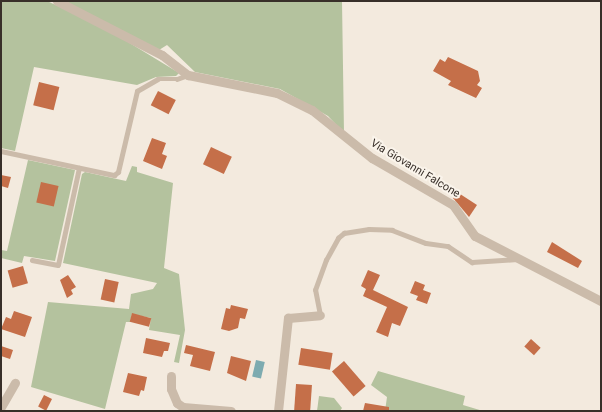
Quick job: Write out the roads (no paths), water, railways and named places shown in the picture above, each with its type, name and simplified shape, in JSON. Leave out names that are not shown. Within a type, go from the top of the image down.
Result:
[{"type":"street","name":"Via Giovanni Falcone","points":[[57,1],[162,55],[188,75],[277,93],[312,110],[372,158],[453,205],[474,236],[601,301]]},
{"type":"street","points":[[278,411],[288,318],[320,315]]},
{"type":"street","points":[[171,376],[171,389],[177,403],[183,407],[232,411]]},
{"type":"street","points":[[1,407],[15,383]]},
{"type":"lane","points":[[1,151],[114,175],[118,172],[137,91],[158,79],[178,79],[188,75]]},
{"type":"lane","points":[[32,260],[58,265],[79,168]]},
{"type":"lane","points":[[320,315],[315,290],[338,238],[349,232],[392,230],[426,244],[448,246],[472,262],[519,258]]},
{"type":"water","points":[[256,360],[265,362],[261,379],[252,377]]}]
